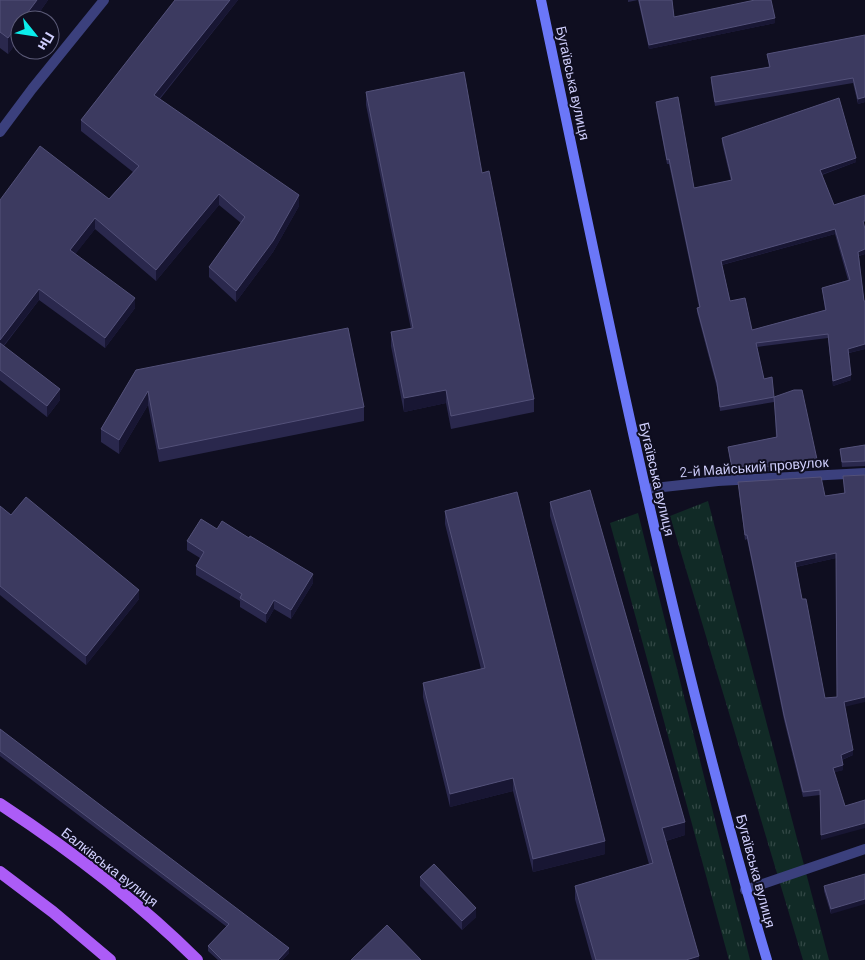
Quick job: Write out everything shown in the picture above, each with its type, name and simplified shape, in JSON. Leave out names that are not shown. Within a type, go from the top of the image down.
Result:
[{"type":"main road","name":"Бугаївська вулиця","points":[[541,0],[645,489],[677,628],[746,890],[767,960]]},
{"type":"main road","name":"Балківська вулиця","points":[[0,804],[98,873],[178,941],[197,960]]},
{"type":"main road","points":[[0,872],[53,912],[110,960]]},
{"type":"street","points":[[0,132],[104,0]]},
{"type":"street","name":"2-й Майський провулок","points":[[645,489],[718,481],[865,473]]},
{"type":"street","points":[[746,890],[865,849]]},
{"type":"green space","points":[[708,501],[829,960],[803,960],[670,516]]},
{"type":"green space","points":[[638,513],[750,960],[729,960],[610,523]]},
{"type":"building","points":[[0,0],[37,0],[30,10],[10,10],[10,35],[8,38],[0,32]]},
{"type":"building","points":[[175,0],[230,0],[154,95],[299,195],[273,241],[236,291],[209,267],[245,217],[219,194],[156,270],[95,218],[70,250],[135,298],[105,338],[39,289],[0,340],[0,200],[40,146],[109,199],[139,166],[81,120]]},
{"type":"building","points":[[639,0],[672,0],[674,17],[755,0],[771,0],[775,18],[649,45]]},
{"type":"building","points":[[865,35],[865,97],[858,99],[853,78],[715,102],[711,77],[770,67],[767,54]]},
{"type":"building","points":[[464,72],[482,173],[489,171],[534,399],[451,416],[446,390],[404,398],[391,332],[413,328],[366,92]]},
{"type":"building","points":[[678,97],[694,188],[732,180],[722,138],[839,98],[856,158],[820,170],[834,205],[865,195],[865,221],[863,221],[865,249],[858,252],[865,301],[865,344],[848,349],[851,375],[833,381],[828,334],[756,343],[764,379],[772,377],[774,397],[720,407],[717,383],[697,308],[700,307],[656,102]],"holes":[[[835,229],[850,280],[822,288],[826,310],[752,330],[745,298],[730,301],[721,261]]]},
{"type":"building","points":[[348,328],[364,407],[159,449],[148,391],[119,440],[101,429],[136,370]]},
{"type":"building","points":[[0,343],[60,389],[47,406],[0,370]]},
{"type":"building","points":[[794,390],[802,390],[818,464],[732,468],[728,447],[777,437],[774,397]]},
{"type":"building","points":[[865,445],[865,461],[842,462],[840,449]]},
{"type":"building","points":[[865,475],[865,697],[844,702],[853,750],[841,755],[843,765],[833,768],[845,806],[865,800],[865,823],[821,835],[820,790],[803,792],[784,715],[747,535],[745,535],[738,482],[821,477],[825,496],[845,493],[843,476]],"holes":[[[836,553],[837,697],[825,698],[806,599],[802,599],[795,562]]]},
{"type":"building","points":[[590,490],[685,822],[662,828],[699,956],[686,960],[596,960],[575,886],[653,863],[550,502]]},
{"type":"building","points":[[517,492],[605,841],[533,859],[513,778],[450,794],[423,683],[485,668],[445,511]]},
{"type":"building","points":[[26,497],[139,590],[86,656],[0,586],[0,506],[11,515]]},
{"type":"building","points":[[201,519],[217,529],[222,521],[313,574],[291,610],[274,600],[266,614],[240,598],[242,594],[196,566],[204,552],[187,541]]},
{"type":"building","points":[[0,729],[289,948],[278,960],[222,960],[208,946],[229,924],[0,751]]},
{"type":"building","points":[[434,864],[476,908],[462,921],[420,877]]},
{"type":"building","points":[[865,874],[865,899],[831,909],[824,886]]},
{"type":"building","points":[[387,925],[421,960],[351,960]]}]
